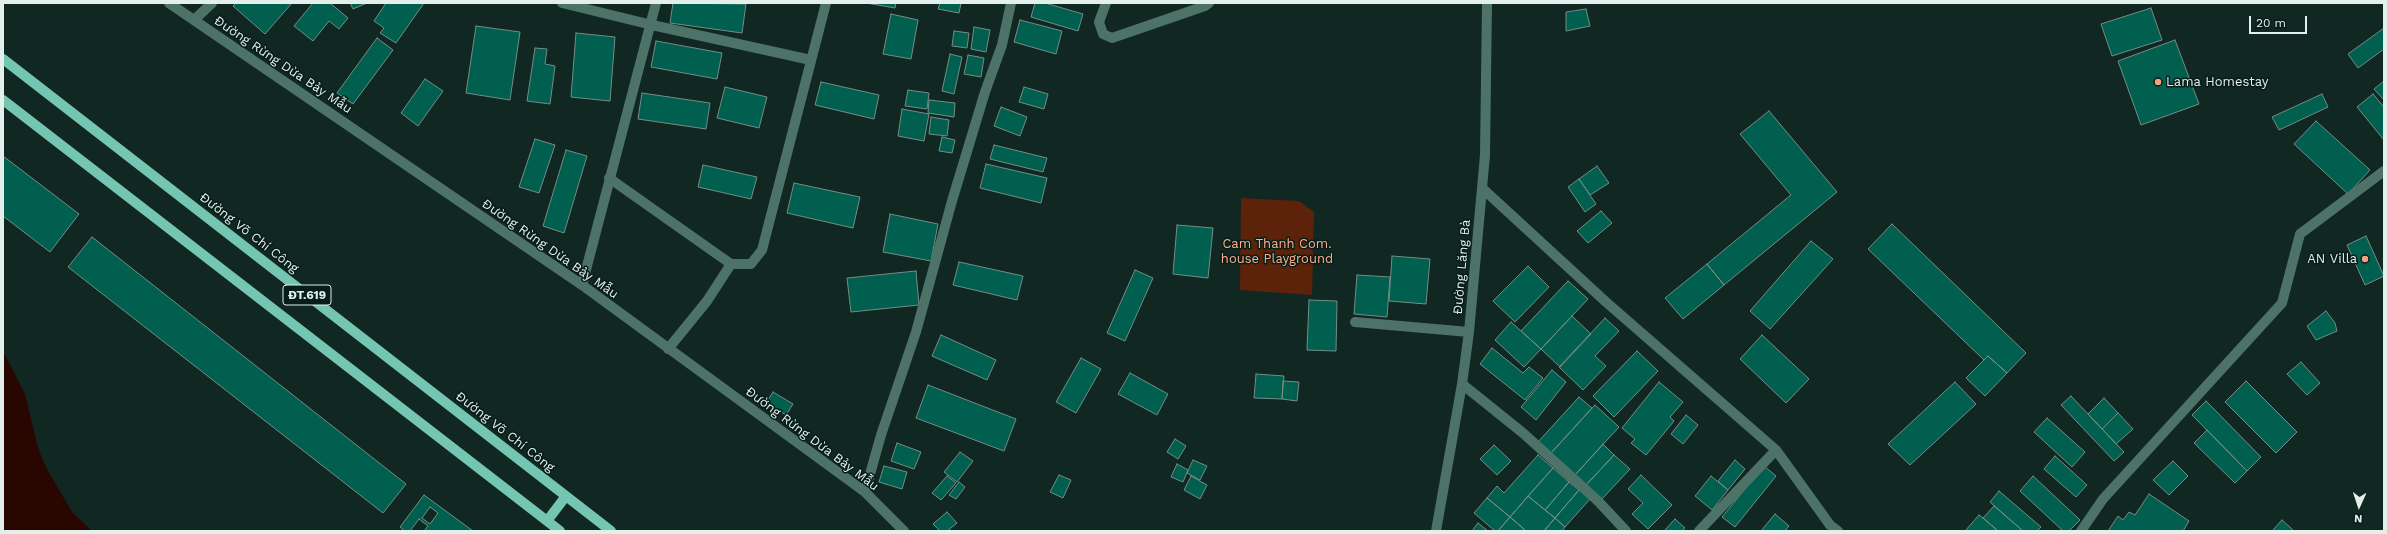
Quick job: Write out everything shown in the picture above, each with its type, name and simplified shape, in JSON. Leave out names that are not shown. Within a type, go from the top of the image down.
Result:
[{"type":"main road","name":"Đường Võ Chí Công","points":[[3,59],[611,531]]},
{"type":"main road","name":"ĐT.619","points":[[3,100],[560,531]]},
{"type":"main road","points":[[546,521],[566,496]]},
{"type":"street","name":"Đường Rừng Dừa Bảy Mẫu","points":[[169,3],[582,285],[865,492],[904,531]]},
{"type":"street","points":[[194,20],[212,3]]},
{"type":"street","points":[[562,3],[652,25],[811,60]]},
{"type":"street","points":[[582,285],[609,178],[652,25],[656,3]]},
{"type":"street","points":[[609,178],[731,264],[751,264],[762,250],[826,3]]},
{"type":"street","points":[[865,492],[881,435],[916,332],[952,200],[985,92],[1002,45],[1011,3]]},
{"type":"street","points":[[1106,3],[1099,22],[1103,34],[1112,38],[1205,6],[1209,3]]},
{"type":"street","name":"Đường Lăng Bà","points":[[1436,531],[1462,384],[1469,332],[1485,155],[1487,3]]},
{"type":"street","points":[[2081,531],[2103,499],[2282,303],[2300,234],[2384,171]]},
{"type":"street","points":[[1482,188],[1606,302],[1776,450],[1830,525],[1838,531]]},
{"type":"street","points":[[668,349],[707,302],[731,264]]},
{"type":"street","points":[[1355,322],[1469,332]]},
{"type":"street","points":[[1462,384],[1523,433],[1598,501],[1626,531]]},
{"type":"street","points":[[1699,531],[1776,450]]},
{"type":"green space","name":"Cam Thanh Com. house Playground","points":[[1241,198],[1299,201],[1314,212],[1312,295],[1240,290]]},
{"type":"shaded area","points":[[3,351],[25,394],[38,448],[47,469],[72,512],[92,531],[3,531]]},
{"type":"building","points":[[236,3],[292,3],[265,34],[233,6]]},
{"type":"building","points":[[313,3],[330,3],[348,18],[339,29],[329,21],[313,41],[294,26]]},
{"type":"building","points":[[350,3],[367,3],[353,9]]},
{"type":"building","points":[[386,3],[424,3],[396,43],[380,33],[384,28],[374,21]]},
{"type":"building","points":[[673,3],[746,4],[742,33],[670,23]]},
{"type":"building","points":[[866,3],[896,3],[895,8]]},
{"type":"building","points":[[940,3],[961,3],[959,13],[938,9]]},
{"type":"building","points":[[1035,3],[1045,3],[1083,14],[1078,31],[1031,17]]},
{"type":"building","points":[[2151,8],[2162,40],[2112,56],[2101,24]]},
{"type":"building","points":[[1586,9],[1590,26],[1566,31],[1566,12]]},
{"type":"building","points":[[891,14],[918,20],[911,59],[883,54]]},
{"type":"building","points":[[1020,20],[1062,31],[1056,54],[1014,42]]},
{"type":"building","points":[[476,26],[520,32],[510,100],[466,93]]},
{"type":"building","points":[[974,27],[990,30],[986,52],[971,49]]},
{"type":"building","points":[[2384,28],[2384,49],[2358,68],[2348,54]]},
{"type":"building","points":[[954,31],[969,33],[967,48],[952,46]]},
{"type":"building","points":[[576,33],[615,37],[610,101],[571,97]]},
{"type":"building","points":[[377,38],[393,50],[353,104],[337,93]]},
{"type":"building","name":"Lama Homestay","points":[[2175,40],[2199,104],[2141,125],[2118,61]]},
{"type":"building","points":[[656,41],[722,53],[717,79],[651,67]]},
{"type":"building","points":[[535,48],[547,49],[545,64],[555,66],[550,104],[527,101]]},
{"type":"building","points":[[950,54],[962,57],[954,94],[942,91]]},
{"type":"building","points":[[968,55],[984,58],[981,77],[964,74]]},
{"type":"building","points":[[425,79],[443,91],[418,126],[401,113]]},
{"type":"building","points":[[2384,81],[2384,100],[2374,89]]},
{"type":"building","points":[[821,82],[879,95],[874,119],[815,105]]},
{"type":"building","points":[[725,87],[767,97],[759,128],[717,118]]},
{"type":"building","points":[[1024,87],[1048,94],[1044,109],[1019,102]]},
{"type":"building","points":[[908,90],[929,93],[927,109],[905,106]]},
{"type":"building","points":[[642,93],[710,103],[706,129],[638,119]]},
{"type":"building","points":[[2322,94],[2328,107],[2279,130],[2272,117]]},
{"type":"building","points":[[2373,94],[2384,107],[2384,140],[2357,107]]},
{"type":"building","points":[[929,100],[955,103],[954,117],[928,113]]},
{"type":"building","points":[[1001,107],[1027,117],[1020,136],[994,126]]},
{"type":"building","points":[[902,109],[929,114],[924,141],[898,136]]},
{"type":"building","points":[[1769,111],[1837,192],[1724,285],[1707,264],[1791,195],[1740,134]]},
{"type":"building","points":[[931,117],[949,120],[947,136],[929,134]]},
{"type":"building","points":[[2316,121],[2370,170],[2348,194],[2294,144]]},
{"type":"building","points":[[942,137],[955,140],[952,153],[939,151]]},
{"type":"building","points":[[535,139],[555,145],[539,193],[519,187]]},
{"type":"building","points":[[994,145],[1047,158],[1043,172],[990,159]]},
{"type":"building","points":[[566,150],[587,156],[564,233],[543,226]]},
{"type":"building","points":[[3,156],[79,214],[50,252],[3,216]]},
{"type":"building","points":[[986,164],[1047,178],[1041,203],[980,188]]},
{"type":"building","points":[[703,165],[757,177],[751,199],[698,187]]},
{"type":"building","points":[[1597,166],[1609,183],[1590,195],[1579,179]]},
{"type":"building","points":[[1579,179],[1596,204],[1585,212],[1568,187]]},
{"type":"building","points":[[794,183],[860,197],[853,228],[787,213]]},
{"type":"building","points":[[1601,211],[1612,223],[1588,243],[1577,231]]},
{"type":"building","points":[[890,214],[938,224],[931,261],[883,252]]},
{"type":"building","points":[[1892,224],[2026,353],[2007,373],[1988,356],[1984,360],[1868,249]]},
{"type":"building","points":[[1177,225],[1213,228],[1208,278],[1173,274]]},
{"type":"building","name":"AN Villa","points":[[2366,236],[2384,276],[2365,285],[2347,245]]},
{"type":"building","points":[[92,237],[406,484],[383,513],[68,267]]},
{"type":"building","points":[[1811,241],[1833,259],[1770,329],[1750,311]]},
{"type":"building","points":[[1392,256],[1430,259],[1426,304],[1389,301]]},
{"type":"building","points":[[959,262],[1023,276],[1017,300],[953,285]]},
{"type":"building","points":[[1707,264],[1724,285],[1683,319],[1665,298]]},
{"type":"building","points":[[1528,266],[1549,287],[1515,322],[1493,301]]},
{"type":"building","points":[[1135,270],[1153,278],[1125,341],[1107,333]]},
{"type":"building","points":[[916,271],[919,305],[851,312],[847,278]]},
{"type":"building","points":[[1357,275],[1390,277],[1387,317],[1354,314]]},
{"type":"building","points":[[1568,281],[1588,299],[1541,349],[1521,331]]},
{"type":"building","points":[[1309,300],[1337,301],[1336,351],[1307,350]]},
{"type":"building","points":[[2326,311],[2335,323],[2337,331],[2316,340],[2307,326]]},
{"type":"building","points":[[1572,316],[1591,334],[1560,367],[1541,349]]},
{"type":"building","points":[[1605,318],[1619,331],[1595,356],[1606,366],[1583,390],[1559,367]]},
{"type":"building","points":[[1511,322],[1541,349],[1524,367],[1495,340]]},
{"type":"building","points":[[941,335],[996,360],[987,380],[932,356]]},
{"type":"building","points":[[1762,335],[1809,379],[1786,403],[1740,359]]},
{"type":"building","points":[[1492,348],[1523,373],[1529,367],[1543,378],[1525,400],[1480,364]]},
{"type":"building","points":[[1637,351],[1658,371],[1614,417],[1593,396]]},
{"type":"building","points":[[1988,356],[2007,373],[1985,396],[1966,378]]},
{"type":"building","points":[[1081,358],[1101,369],[1076,413],[1056,402]]},
{"type":"building","points":[[2301,362],[2320,383],[2307,395],[2287,374]]},
{"type":"building","points":[[1552,370],[1566,382],[1536,420],[1521,407]]},
{"type":"building","points":[[1130,373],[1168,394],[1157,415],[1118,394]]},
{"type":"building","points":[[1256,374],[1284,376],[1282,399],[1254,398]]},
{"type":"building","points":[[1283,381],[1299,382],[1297,401],[1282,399]]},
{"type":"building","points":[[2246,381],[2297,432],[2276,453],[2225,402]]},
{"type":"building","points":[[1659,382],[1683,402],[1670,417],[1674,421],[1646,455],[1631,443],[1635,439],[1622,428]]},
{"type":"building","points":[[1955,382],[1976,404],[1910,465],[1888,444]]},
{"type":"building","points":[[928,385],[1016,419],[1004,451],[916,418]]},
{"type":"building","points":[[773,392],[793,404],[786,415],[766,403]]},
{"type":"building","points":[[2071,396],[2124,452],[2114,461],[2061,405]]},
{"type":"building","points":[[1579,397],[1592,408],[1551,453],[1538,442]]},
{"type":"building","points":[[2104,398],[2118,413],[2102,429],[2088,414]]},
{"type":"building","points":[[2206,401],[2261,457],[2247,471],[2192,415]]},
{"type":"building","points":[[1595,405],[1619,427],[1575,475],[1551,453]]},
{"type":"building","points":[[2118,413],[2133,429],[2116,444],[2102,429]]},
{"type":"building","points":[[1686,415],[1698,425],[1683,444],[1671,434]]},
{"type":"building","points":[[2047,418],[2085,452],[2072,467],[2034,432]]},
{"type":"building","points":[[2207,430],[2247,471],[2235,483],[2194,443]]},
{"type":"building","points":[[1175,439],[1186,446],[1178,459],[1167,452]]},
{"type":"building","points":[[897,443],[921,452],[914,469],[891,461]]},
{"type":"building","points":[[1603,444],[1614,455],[1586,485],[1575,475]]},
{"type":"building","points":[[1494,445],[1511,461],[1497,475],[1480,459]]},
{"type":"building","points":[[960,452],[973,461],[957,482],[944,472]]},
{"type":"building","points":[[1538,455],[1553,468],[1510,517],[1487,498],[1497,486],[1504,493]]},
{"type":"building","points":[[1614,455],[1630,469],[1602,499],[1586,485]]},
{"type":"building","points":[[2055,456],[2087,485],[2076,497],[2044,469]]},
{"type":"building","points":[[1193,460],[1207,466],[1200,480],[1187,473]]},
{"type":"building","points":[[1735,460],[1745,469],[1728,490],[1718,481]]},
{"type":"building","points":[[2173,461],[2188,476],[2169,495],[2153,480]]},
{"type":"building","points":[[1177,464],[1188,470],[1183,482],[1171,477]]},
{"type":"building","points":[[884,466],[907,472],[902,489],[879,482]]},
{"type":"building","points":[[1764,466],[1776,476],[1735,527],[1722,517]]},
{"type":"building","points":[[1553,468],[1569,482],[1545,510],[1528,496]]},
{"type":"building","points":[[1059,475],[1071,480],[1063,498],[1050,492]]},
{"type":"building","points":[[1641,475],[1672,505],[1648,529],[1632,514],[1643,503],[1628,489]]},
{"type":"building","points":[[947,476],[956,483],[941,500],[932,493]]},
{"type":"building","points":[[1191,476],[1207,485],[1200,499],[1184,490]]},
{"type":"building","points":[[1711,476],[1728,490],[1712,510],[1695,496]]},
{"type":"building","points":[[2033,476],[2080,520],[2069,531],[2063,531],[2020,491]]},
{"type":"building","points":[[959,482],[965,487],[956,499],[949,495]]},
{"type":"building","points":[[1569,482],[1579,490],[1555,518],[1545,510]]},
{"type":"building","points":[[1579,490],[1590,499],[1565,527],[1555,518]]},
{"type":"building","points":[[1999,491],[2041,527],[2037,531],[2023,531],[1990,502]]},
{"type":"building","points":[[2149,494],[2189,521],[2183,531],[2108,531],[2118,516],[2123,520],[2129,512],[2135,515]]},
{"type":"building","points":[[424,495],[473,531],[405,531],[400,527]]},
{"type":"building","points":[[1528,496],[1555,518],[1544,531],[1526,531],[1510,517]]},
{"type":"building","points":[[1487,498],[1510,517],[1498,531],[1495,531],[1474,513]]},
{"type":"building","points":[[1994,506],[2023,531],[1998,531],[1983,518]]},
{"type":"building","points":[[430,507],[438,513],[430,524],[422,518]]},
{"type":"building","points":[[947,512],[957,523],[947,531],[940,531],[933,524]]},
{"type":"building","points":[[1775,514],[1789,526],[1785,531],[1761,531]]},
{"type":"building","points":[[1979,515],[1983,518],[1998,531],[1965,531]]},
{"type":"building","points":[[1510,517],[1525,530],[1525,531],[1498,531]]},
{"type":"building","points":[[1555,518],[1565,527],[1562,531],[1544,531]]},
{"type":"building","points":[[419,519],[428,526],[424,531],[410,531]]},
{"type":"building","points":[[1675,519],[1685,528],[1682,531],[1664,531]]},
{"type":"building","points":[[2282,520],[2294,531],[2272,531]]},
{"type":"building","points":[[1478,523],[1488,531],[1472,531]]},
{"type":"place","name":"Lama Homestay","points":[[2158,82]]},
{"type":"place","name":"AN Villa","points":[[2365,259]]}]
